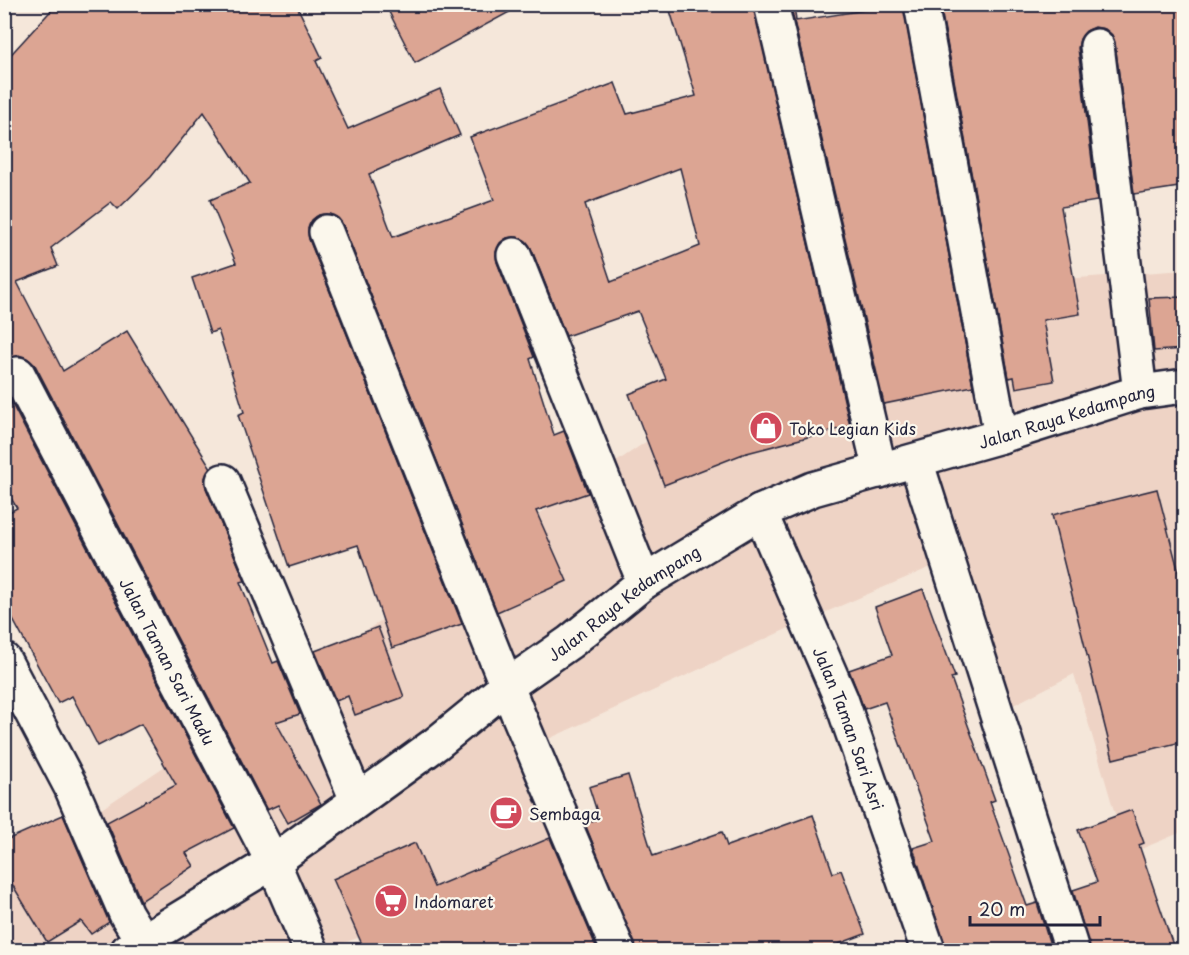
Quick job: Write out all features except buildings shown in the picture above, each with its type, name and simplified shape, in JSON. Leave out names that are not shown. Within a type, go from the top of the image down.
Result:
[{"type":"street","points":[[771,4],[880,471]]},
{"type":"street","points":[[921,4],[1001,436]]},
{"type":"street","points":[[1097,46],[1140,392]]},
{"type":"street","points":[[326,232],[507,686],[618,951]]},
{"type":"street","points":[[514,255],[644,582]]},
{"type":"street","name":"Jalan Taman Sari Madu","points":[[18,374],[273,862],[311,951]]},
{"type":"street","name":"Jalan Raya Kedampang","points":[[135,945],[273,862],[436,744],[507,686],[570,642],[644,582],[760,512],[813,489],[1001,436],[1140,392],[1185,386]]},
{"type":"street","points":[[916,461],[1072,951]]},
{"type":"street","points":[[223,481],[357,800]]},
{"type":"street","name":"Jalan Taman Sari Asri","points":[[760,512],[841,699],[928,951]]},
{"type":"street","points":[[4,660],[71,787],[122,905],[135,945]]},
{"type":"shaded area","points":[[1184,270],[1184,831],[1127,855],[1074,674],[990,717],[938,564],[791,627],[542,742],[630,950],[559,950],[533,875],[324,950],[5,950],[5,874],[754,369],[868,309],[985,285]]},
{"type":"place","name":"Toko Legian Kids","points":[[766,428]]},
{"type":"place","name":"Sembaga","points":[[506,813]]},
{"type":"place","name":"Indomaret","points":[[391,901]]}]
